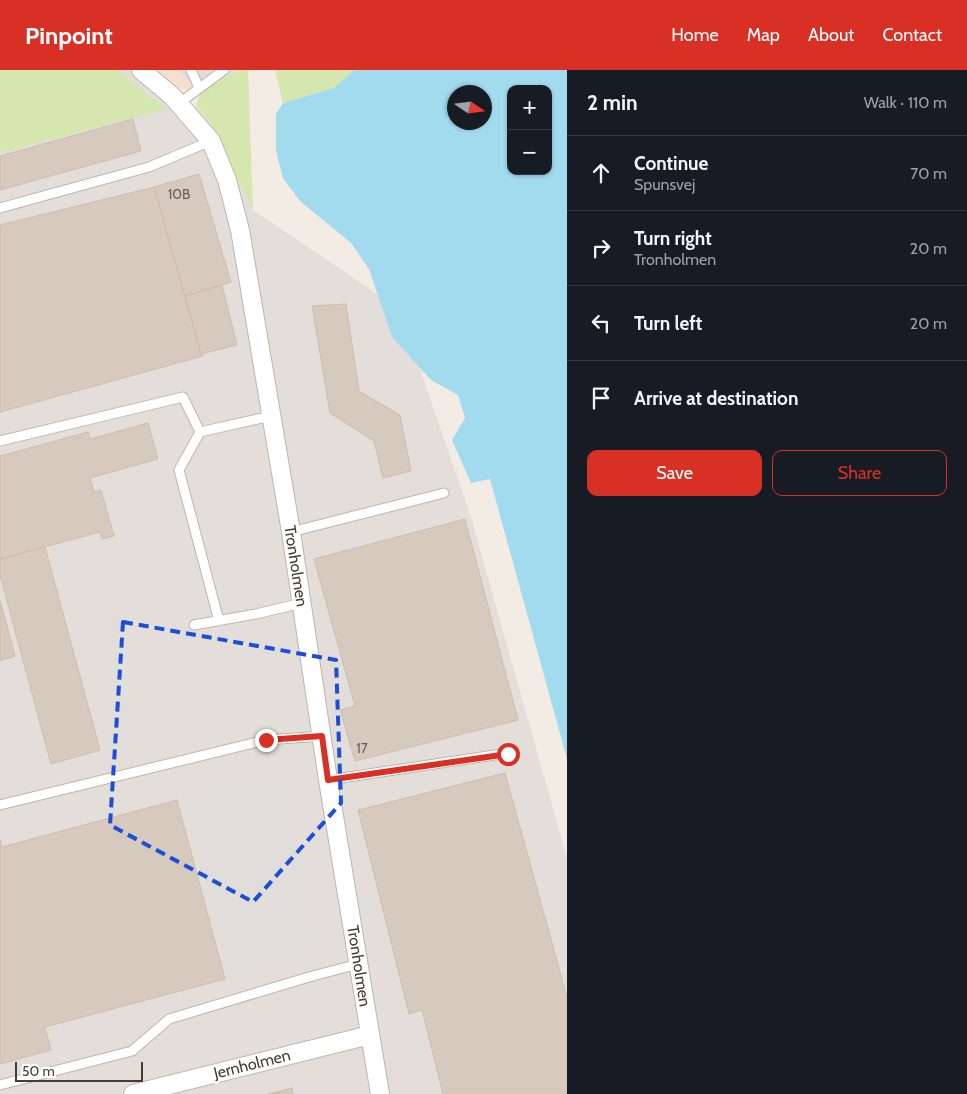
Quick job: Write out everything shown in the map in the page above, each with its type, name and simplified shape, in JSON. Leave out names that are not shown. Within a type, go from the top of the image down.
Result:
[{"type":"street","name":"Tronholmen","points":[[141,70],[172,96],[211,142],[227,180],[240,230],[291,532],[328,780],[380,1094]]},
{"type":"street","name":"Jernholmen","points":[[133,1094],[370,1035]]},
{"type":"lane","points":[[191,70],[199,88]]},
{"type":"lane","points":[[178,104],[224,70]]},
{"type":"lane","points":[[0,208],[149,167],[211,142]]},
{"type":"lane","points":[[0,441],[183,397],[200,432]]},
{"type":"lane","points":[[219,620],[179,470],[200,432],[271,416]]},
{"type":"lane","points":[[291,532],[444,493]]},
{"type":"lane","points":[[194,624],[256,614],[302,603]]},
{"type":"lane","points":[[0,805],[266,740],[322,736]]},
{"type":"lane","points":[[328,780],[508,754]]},
{"type":"lane","points":[[0,1086],[132,1052],[169,1019],[358,964]]},
{"type":"highlighted area","points":[[123,622],[336,660],[341,803],[253,902],[110,825]]},
{"type":"shaded area","points":[[0,70],[154,70],[208,119],[253,210],[399,309],[470,514],[567,858],[567,1094],[0,1094]]},
{"type":"shaded area","points":[[154,70],[237,70],[200,93],[174,87]]},
{"type":"shaded area","points":[[178,70],[237,70],[200,93]]},
{"type":"shaded area","points":[[284,779],[313,949],[229,973],[183,798]]},
{"type":"green space","points":[[0,70],[117,70],[166,109],[0,153]]},
{"type":"green space","points":[[237,70],[248,70],[253,210],[208,119],[196,107],[200,93]]},
{"type":"green space","points":[[275,70],[354,70],[334,88],[283,103]]},
{"type":"water","points":[[354,70],[567,70],[567,759],[490,479],[471,483],[452,440],[465,418],[458,395],[431,380],[392,337],[369,269],[351,243],[300,201],[283,178],[276,151],[276,114],[283,103],[334,88]]},
{"type":"building","points":[[133,119],[141,151],[0,190],[0,156]]},
{"type":"building","points":[[199,174],[231,282],[185,296],[154,187]]},
{"type":"building","points":[[154,187],[203,356],[0,412],[0,225]]},
{"type":"building","points":[[222,285],[237,345],[201,354],[185,296]]},
{"type":"building","points":[[346,304],[359,391],[400,415],[411,471],[383,478],[374,441],[330,413],[312,306]]},
{"type":"building","points":[[148,423],[158,459],[90,478],[94,492],[101,490],[114,536],[102,539],[100,532],[0,559],[0,456],[88,432],[90,439]]},
{"type":"building","points":[[465,519],[518,720],[355,761],[340,710],[355,706],[314,559]]},
{"type":"building","points":[[45,547],[100,750],[51,764],[0,575],[0,559]]},
{"type":"building","points":[[0,600],[15,656],[0,661]]},
{"type":"building","points":[[505,773],[567,997],[567,1094],[443,1094],[422,1010],[409,1014],[358,810]]},
{"type":"building","points":[[177,800],[225,979],[45,1027],[51,1050],[0,1064],[0,840],[2,847]]},
{"type":"building","points":[[292,1088],[293,1094],[268,1094]]},
{"type":"route","points":[[266,740],[322,736],[328,780],[508,754]]}]
